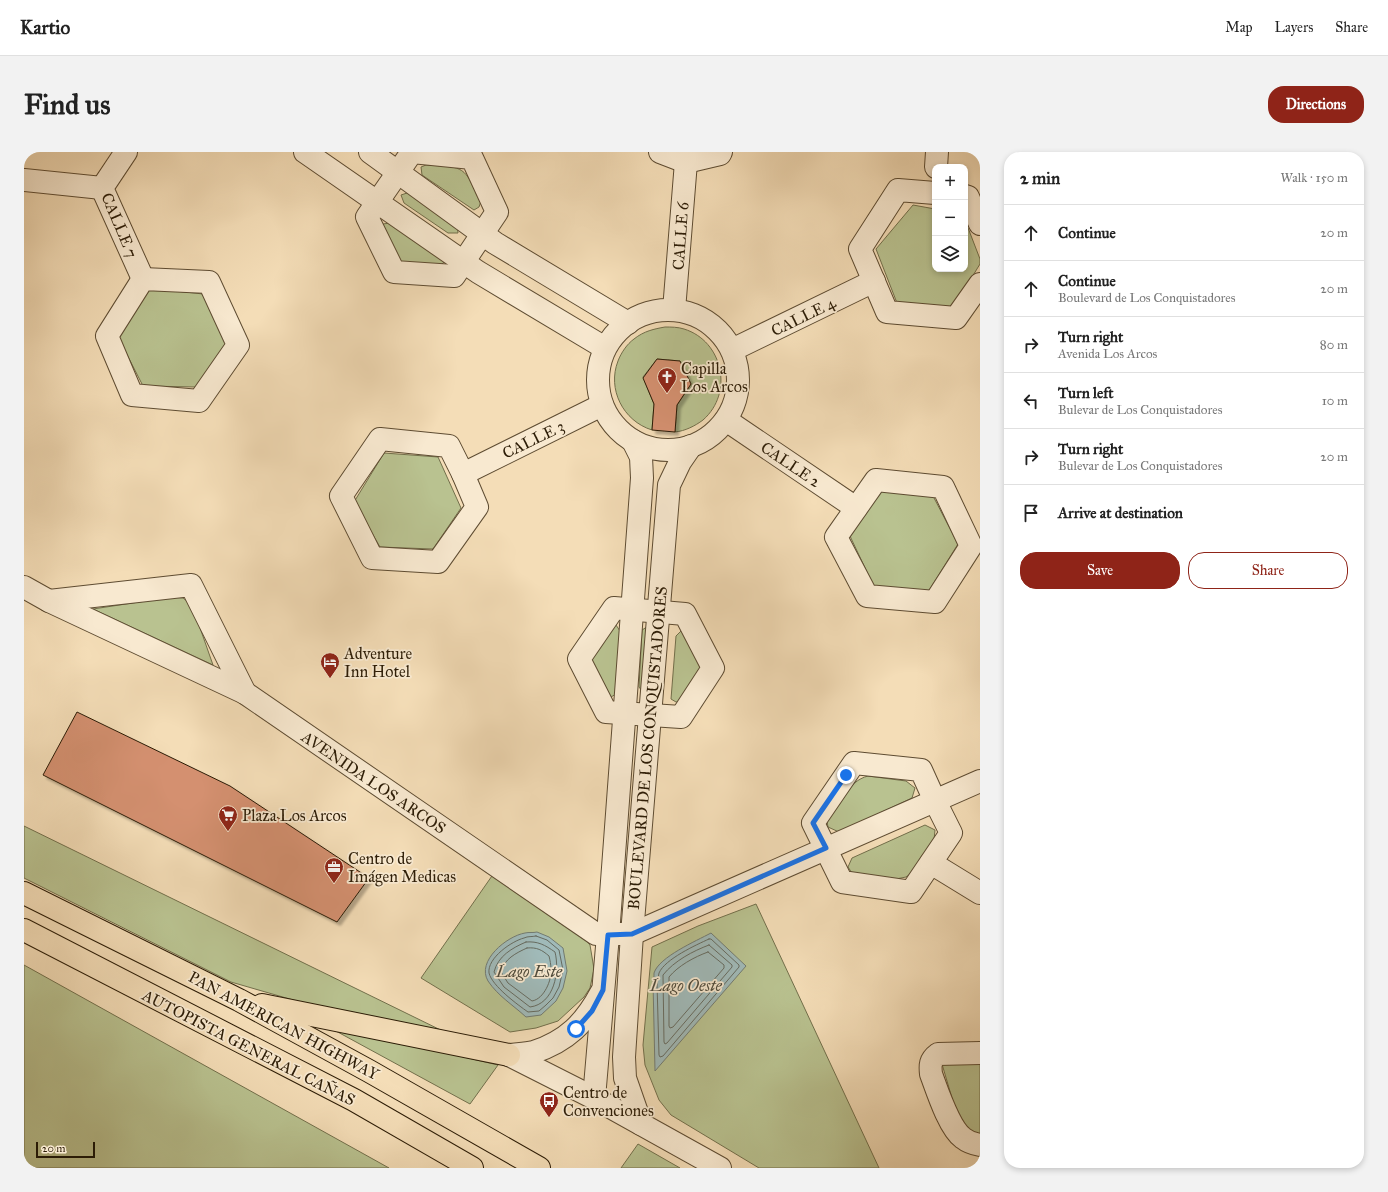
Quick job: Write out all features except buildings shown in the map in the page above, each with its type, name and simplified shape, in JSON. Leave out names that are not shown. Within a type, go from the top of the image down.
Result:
[{"type":"highway","name":"PAN AMERICAN HIGHWAY","points":[[24,893],[239,1000],[369,1071],[539,1168]]},
{"type":"highway","points":[[24,932],[447,1168]]},
{"type":"highway","name":"AUTOPISTA GENERAL CAÑAS","points":[[24,932],[354,1100],[472,1168]]},
{"type":"highway","points":[[239,1000],[509,1055]]},
{"type":"street","name":"CALLE 7","points":[[126,152],[102,188],[143,279]]},
{"type":"street","points":[[305,152],[478,272],[605,348]]},
{"type":"street","points":[[370,152],[495,243],[628,323]]},
{"type":"street","points":[[412,152],[472,158],[497,212],[454,276],[394,272],[367,217],[398,172],[412,152]]},
{"type":"street","points":[[660,152],[686,162],[720,154],[721,152]]},
{"type":"street","points":[[936,164],[937,152]]},
{"type":"street","name":"CALLE 6","points":[[674,310],[686,162]]},
{"type":"street","points":[[24,180],[102,188]]},
{"type":"street","points":[[932,190],[898,190],[860,249],[887,312],[956,318],[980,284]]},
{"type":"street","points":[[968,197],[980,224]]},
{"type":"street","points":[[143,279],[209,282],[238,345],[199,401],[132,395],[107,336],[143,279]]},
{"type":"street","name":"CALLE 4","points":[[732,350],[874,281]]},
{"type":"street","points":[[674,310],[698,317],[718,330],[732,350],[738,374],[736,398],[726,420],[710,436],[691,446],[671,450],[652,448],[633,441],[615,426],[602,405],[598,386],[598,373],[605,348],[615,334],[628,323],[642,315],[658,311],[674,310]]},
{"type":"street","name":"CALLE 3","points":[[463,474],[602,405]]},
{"type":"street","name":"CALLE 2","points":[[726,420],[856,508]]},
{"type":"street","points":[[380,439],[449,446],[463,474],[477,507],[438,562],[372,558],[341,496],[380,439]]},
{"type":"street","name":"BOULEVARD DE LOS CONQUISTADORES","points":[[594,1098],[608,935],[642,478],[641,457],[633,441]]},
{"type":"street","name":"BOULEVARD DE LOS CONQUISTADORES","points":[[641,1124],[625,1078],[624,1057],[632,934],[669,485],[680,462],[691,446]]},
{"type":"street","points":[[876,480],[942,487],[971,546],[935,602],[867,596],[836,538],[856,508],[876,480]]},
{"type":"street","name":"AVENIDA LOS ARCOS","points":[[49,601],[191,585],[244,693]]},
{"type":"street","name":"AVENIDA LOS ARCOS","points":[[24,587],[49,601],[244,693],[596,934],[632,934],[980,781]]},
{"type":"street","points":[[614,608],[659,612],[686,614],[713,668],[681,717],[606,712],[579,659],[614,608]]},
{"type":"street","points":[[854,763],[921,770],[935,801],[951,833],[911,892],[842,882],[813,823],[854,763]]},
{"type":"street","points":[[931,863],[980,893]]},
{"type":"street","points":[[509,1055],[533,1052],[556,1043],[576,1029],[592,1011],[603,990]]},
{"type":"street","points":[[980,1053],[938,1054],[931,1061],[930,1067],[931,1074],[953,1128],[962,1138],[972,1144],[980,1145]]},
{"type":"street","points":[[509,1055],[594,1098],[720,1168]]},
{"type":"green space","points":[[426,165],[456,168],[462,171],[470,181],[481,201],[479,207],[474,210],[422,175],[421,167]]},
{"type":"green space","points":[[410,192],[457,224],[458,233],[448,233],[404,203],[401,195]]},
{"type":"green space","points":[[913,205],[932,208],[932,272],[968,272],[968,228],[980,259],[980,264],[953,308],[897,303],[876,249]]},
{"type":"green space","points":[[390,223],[444,256],[444,262],[440,266],[400,263],[383,232],[383,224]]},
{"type":"green space","points":[[149,288],[203,294],[227,345],[197,387],[143,386],[117,335]]},
{"type":"green space","points":[[665,327],[682,328],[697,335],[708,344],[720,369],[721,383],[719,396],[713,409],[697,424],[675,432],[677,405],[691,384],[680,361],[657,359],[643,377],[654,404],[652,430],[642,426],[626,412],[616,393],[615,372],[618,361],[629,343],[645,332]]},
{"type":"green space","points":[[384,453],[438,457],[461,508],[433,549],[380,547],[354,502]]},
{"type":"green space","points":[[878,491],[933,496],[958,544],[928,592],[874,587],[850,536]]},
{"type":"green space","points":[[172,597],[183,598],[192,605],[213,665],[93,609]]},
{"type":"green space","points":[[616,625],[620,631],[616,694],[611,697],[605,695],[590,659],[609,629]]},
{"type":"green space","points":[[650,625],[645,695],[639,687],[642,630]]},
{"type":"green space","points":[[681,631],[687,635],[702,668],[682,701],[676,702],[671,699],[676,636]]},
{"type":"green space","points":[[868,776],[906,781],[915,788],[912,798],[839,832],[828,827],[827,821],[844,794],[855,783]]},
{"type":"green space","points":[[925,825],[935,830],[934,840],[913,872],[906,877],[896,879],[852,873],[848,867],[852,858]]},
{"type":"green space","points":[[24,826],[459,1039],[300,1002],[231,982],[24,878]]},
{"type":"green space","points":[[494,873],[578,930],[590,945],[594,969],[590,988],[584,997],[558,1021],[536,1028],[510,1032],[421,978]]},
{"type":"green space","points":[[756,904],[879,1168],[759,1168],[671,1115],[659,1100],[645,1065],[643,1045],[652,947],[698,926]]},
{"type":"green space","points":[[24,965],[389,1168],[24,1168]]},
{"type":"green space","points":[[323,1024],[498,1065],[470,1104]]},
{"type":"green space","points":[[980,1062],[980,1136],[971,1135],[959,1122],[942,1064]]},
{"type":"green space","points":[[638,1144],[680,1168],[621,1168]]},
{"type":"water","name":"Lago Este","points":[[537,932],[549,937],[563,948],[567,971],[563,988],[556,1001],[541,1015],[526,1017],[501,996],[488,981],[485,973],[486,965],[495,951],[502,944],[518,935]]},
{"type":"water","name":"Lago Oeste","points":[[711,933],[746,966],[655,1071],[654,973],[657,967],[670,955]]},
{"type":"place","name":"Capilla Los Arcos","points":[[667,394]]},
{"type":"place","name":"Adventure Inn Hotel","points":[[330,679]]},
{"type":"place","name":"Plaza Los Arcos","points":[[228,832]]},
{"type":"place","name":"Centro de Imágen Medicas","points":[[334,884]]},
{"type":"place","name":"Centro de Convenciones","points":[[549,1118]]},
{"type":"route","points":[[576,1029],[592,1011],[603,990],[608,935],[632,934],[826,848],[813,823],[846,775]]}]
